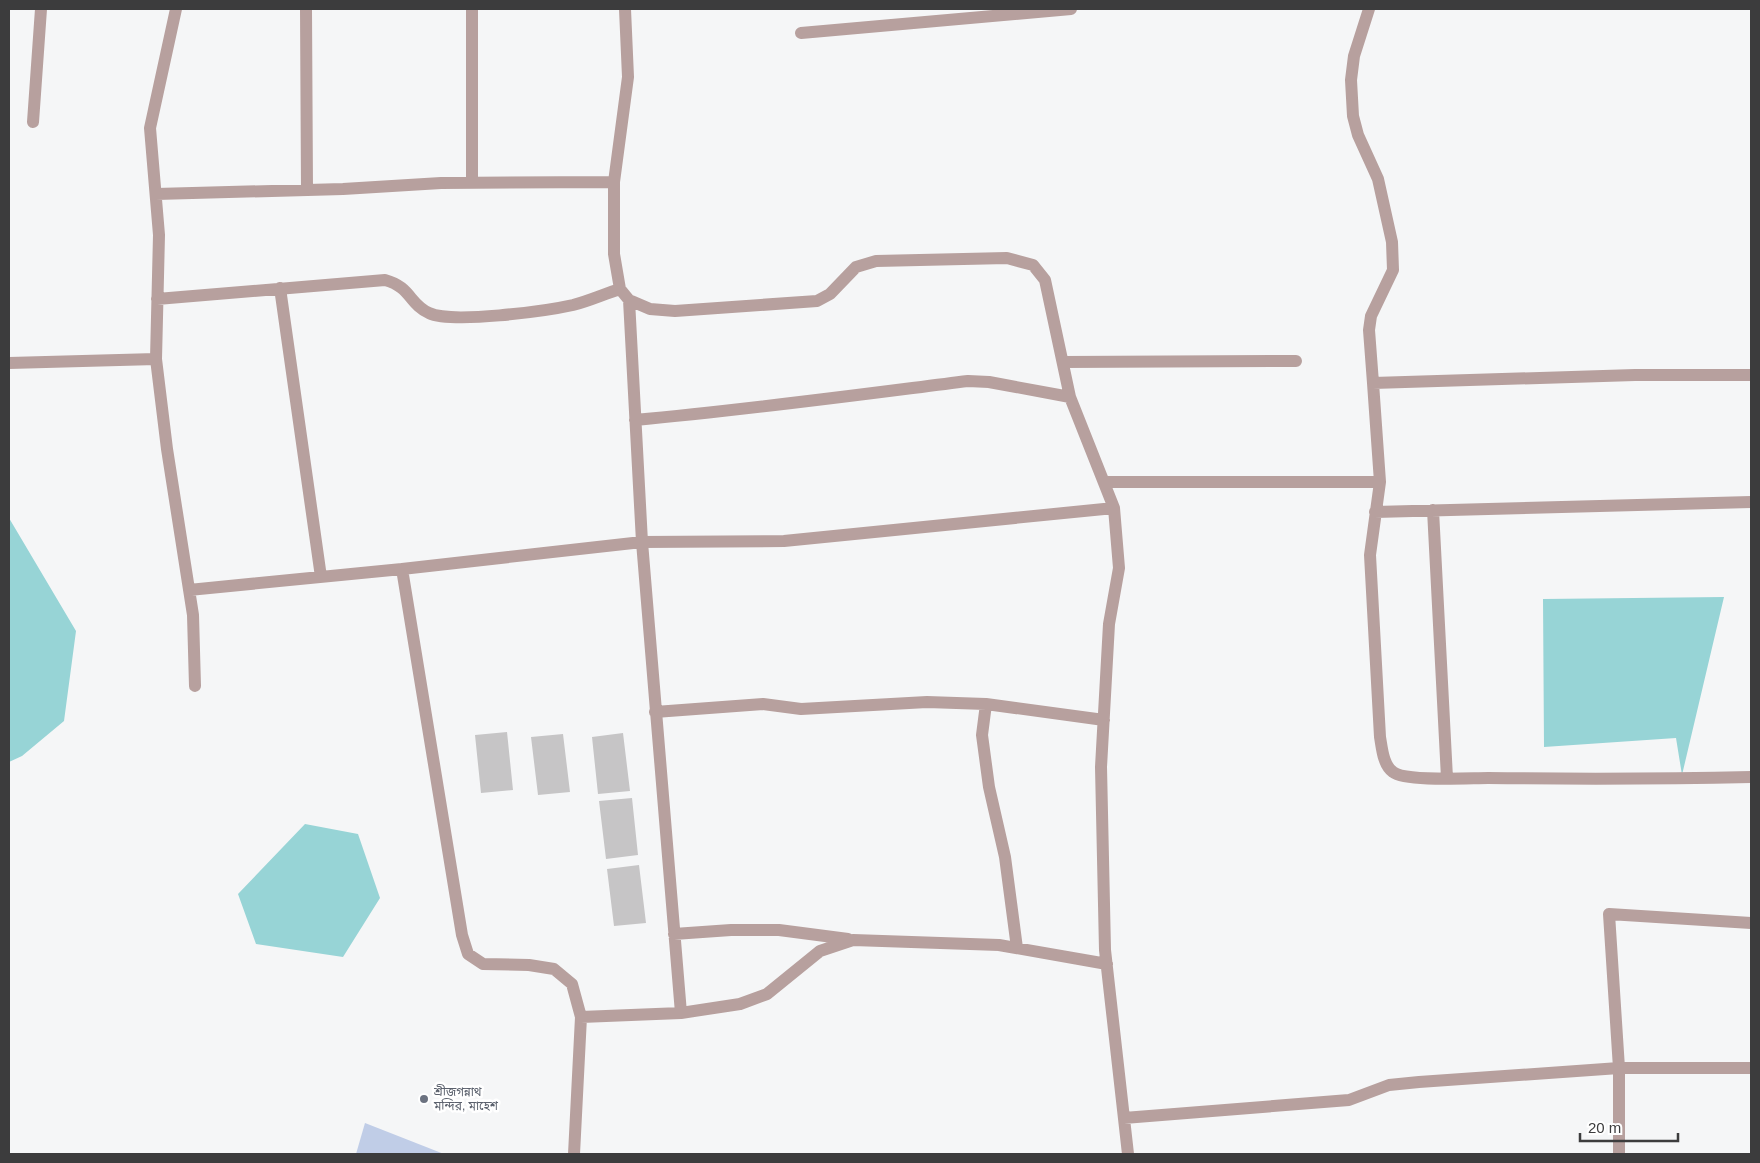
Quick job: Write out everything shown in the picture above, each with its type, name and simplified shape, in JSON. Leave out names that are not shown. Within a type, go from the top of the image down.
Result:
[{"type":"street","points":[[33,122],[41,27],[40,9]]},
{"type":"street","points":[[176,9],[150,128],[159,235],[156,359],[193,615],[195,686]]},
{"type":"street","points":[[306,9],[306,190]]},
{"type":"street","points":[[472,9],[472,184]]},
{"type":"street","points":[[625,9],[628,77],[614,182],[614,254],[620,289],[629,300],[650,309],[675,311],[796,304],[817,301],[830,294],[856,267],[876,261],[1007,258],[1033,265],[1045,280],[1070,397],[1114,508],[1119,568],[1109,624],[1102,767],[1106,964],[1128,1154]]},
{"type":"street","points":[[801,33],[1071,9]]},
{"type":"street","points":[[1369,9],[1354,56],[1351,80],[1353,116],[1358,135],[1378,180],[1392,242],[1392,270],[1371,316],[1368,330],[1380,482],[1370,555],[1380,737],[1384,758],[1392,772],[1406,777],[1646,780],[1751,777]]},
{"type":"street","points":[[156,194],[472,184],[614,182]]},
{"type":"street","points":[[157,299],[385,280],[397,283],[407,291],[419,307],[431,314],[454,318],[572,305],[620,289]]},
{"type":"street","points":[[280,288],[320,577]]},
{"type":"street","points":[[629,300],[642,542],[681,1013]]},
{"type":"street","points":[[9,363],[156,359]]},
{"type":"street","points":[[1063,362],[1296,361]]},
{"type":"street","points":[[1373,383],[1626,375],[1751,375]]},
{"type":"street","points":[[634,420],[746,410],[826,397],[968,381],[990,382],[1070,397]]},
{"type":"street","points":[[1105,482],[1380,482]]},
{"type":"street","points":[[1375,512],[1751,502]]},
{"type":"street","points":[[189,590],[402,569],[642,542],[784,541],[1114,508]]},
{"type":"street","points":[[1433,510],[1447,778]]},
{"type":"street","points":[[402,569],[462,935],[468,954],[483,964],[529,965],[554,969],[572,984],[582,1017],[574,1154]]},
{"type":"street","points":[[655,712],[763,704],[801,709],[927,702],[986,704],[1104,720]]},
{"type":"street","points":[[986,704],[982,735],[989,787],[1005,858],[1017,948]]},
{"type":"street","points":[[1619,1154],[1619,1068],[1608,914],[1751,923]]},
{"type":"street","points":[[674,934],[731,930],[778,930],[853,940],[998,945],[1106,964]]},
{"type":"street","points":[[582,1017],[681,1013],[740,1004],[767,994],[820,951],[853,940]]},
{"type":"street","points":[[1124,1118],[1349,1100],[1389,1084],[1619,1068],[1751,1068]]},
{"type":"shaded area","points":[[9,518],[76,631],[64,721],[22,756],[9,762]]},
{"type":"shaded area","points":[[1724,597],[1682,775],[1676,738],[1544,747],[1543,599]]},
{"type":"shaded area","points":[[305,824],[358,834],[380,898],[343,957],[256,944],[238,894]]},
{"type":"shaded area","points":[[365,1123],[444,1154],[356,1154]]},
{"type":"building","points":[[507,732],[513,790],[481,793],[475,735]]},
{"type":"building","points":[[623,733],[630,791],[598,794],[592,737]]},
{"type":"building","points":[[563,734],[570,792],[538,795],[531,737]]},
{"type":"building","points":[[632,798],[638,855],[606,859],[599,801]]},
{"type":"building","points":[[639,865],[646,923],[614,926],[607,869]]},
{"type":"place","name":"শ্রীজগন্নাথ মন্দির, মাহেশ","points":[[424,1099]]}]
